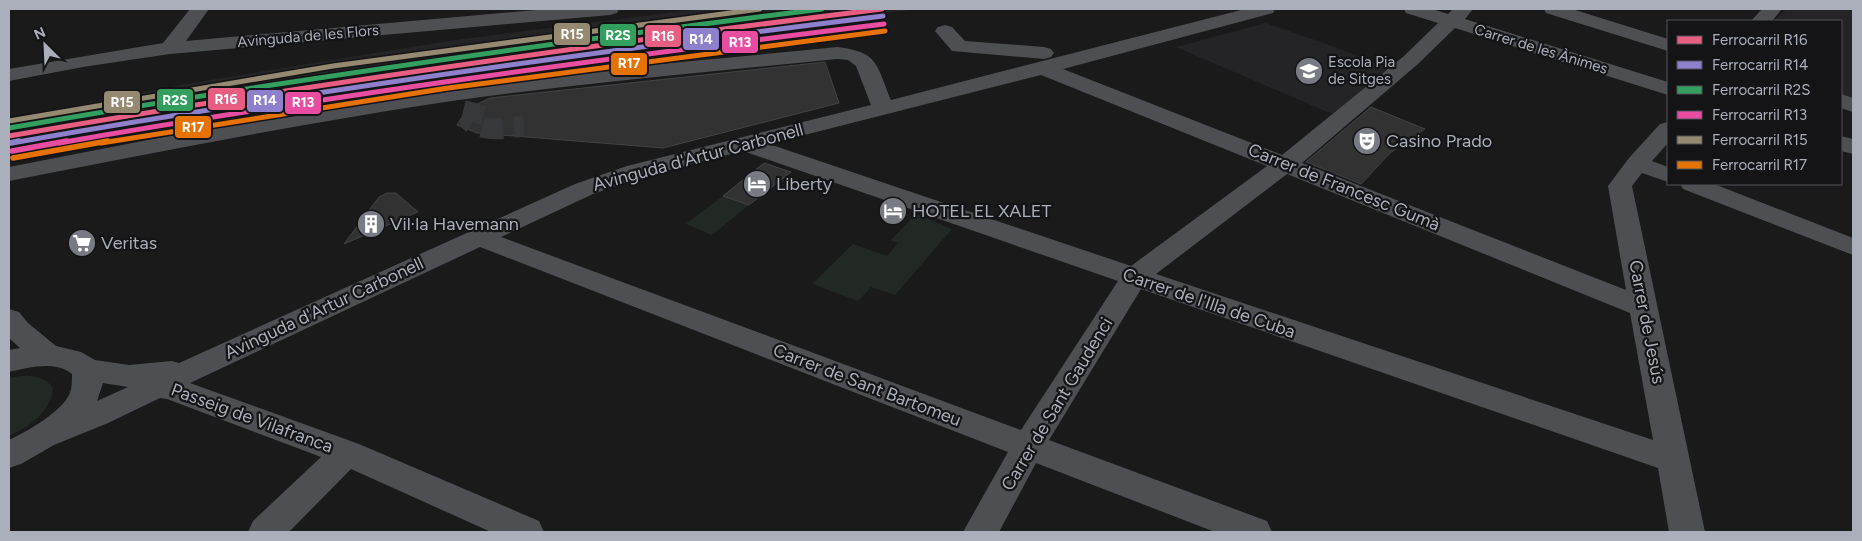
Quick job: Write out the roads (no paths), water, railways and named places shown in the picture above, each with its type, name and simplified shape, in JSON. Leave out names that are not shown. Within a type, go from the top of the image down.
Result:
[{"type":"street","points":[[170,48],[200,9]]},
{"type":"street","name":"Avinguda de les Flors","points":[[9,75],[83,61],[170,48],[522,13],[610,9]]},
{"type":"street","name":"Avinguda d'Artur Carbonell","points":[[39,438],[74,425],[205,363],[607,180],[883,108],[1044,60],[1266,9]]},
{"type":"street","name":"Carrer de les Ànimes","points":[[1413,9],[1458,15],[1667,89]]},
{"type":"street","points":[[1553,9],[1667,45]]},
{"type":"street","points":[[1762,20],[1773,9]]},
{"type":"street","points":[[1134,277],[1286,164],[1411,60],[1458,15]]},
{"type":"street","points":[[945,31],[959,47],[1044,60]]},
{"type":"street","points":[[9,174],[158,144],[466,99],[516,86],[838,52],[847,53],[861,59],[865,64],[883,108]]},
{"type":"street","name":"Carrer de Francesc Gumà","points":[[1044,60],[1286,164],[1644,308]]},
{"type":"street","name":"Carrer de Jesús","points":[[1667,130],[1637,163],[1620,186],[1687,532]]},
{"type":"street","name":"Carrer de l'Illa de Cuba","points":[[745,144],[1673,460]]},
{"type":"street","points":[[1637,163],[1667,175]]},
{"type":"street","points":[[1695,185],[1853,247]]},
{"type":"street","name":"Carrer de Sant Bartomeu","points":[[480,237],[1254,532]]},
{"type":"street","name":"Carrer de Sant Gaudenci","points":[[982,532],[1028,446],[1134,277]]},
{"type":"street","points":[[9,319],[18,330],[48,356]]},
{"type":"street","points":[[9,361],[48,356]]},
{"type":"street","name":"Avinguda d'Artur Carbonell","points":[[48,356],[76,361],[87,370],[120,375],[150,376],[175,372],[205,363]]},
{"type":"street","points":[[9,455],[39,438],[68,418],[84,396],[87,370]]},
{"type":"street","name":"Passeig de Vilafranca","points":[[157,386],[170,388],[347,453],[526,532]]},
{"type":"street","points":[[266,532],[347,453]]},
{"type":"tunnel","points":[[476,103],[471,122],[477,125],[490,129],[524,126]]},
{"type":"rail line","name":"R15","points":[[9,121],[333,66],[760,9]]},
{"type":"rail line","name":"R2S","points":[[9,128],[110,110],[415,63],[822,9]]},
{"type":"rail line","name":"R16","points":[[9,136],[227,99],[445,66],[663,36],[882,9]]},
{"type":"rail line","name":"R14","points":[[10,143],[337,89],[883,16]]},
{"type":"rail line","name":"R13","points":[[12,151],[229,114],[447,81],[665,51],[884,24]]},
{"type":"rail line","name":"R17","points":[[13,158],[230,121],[448,88],[885,31]]},
{"type":"place","name":"Escola Pia de Sitges","points":[[1309,71]]},
{"type":"place","name":"Casino Prado","points":[[1367,141]]},
{"type":"place","name":"Liberty","points":[[757,184]]},
{"type":"place","name":"HOTEL EL XALET","points":[[893,211]]},
{"type":"place","name":"Vil·la Havemann","points":[[371,224]]},
{"type":"place","name":"Veritas","points":[[82,243]]}]
